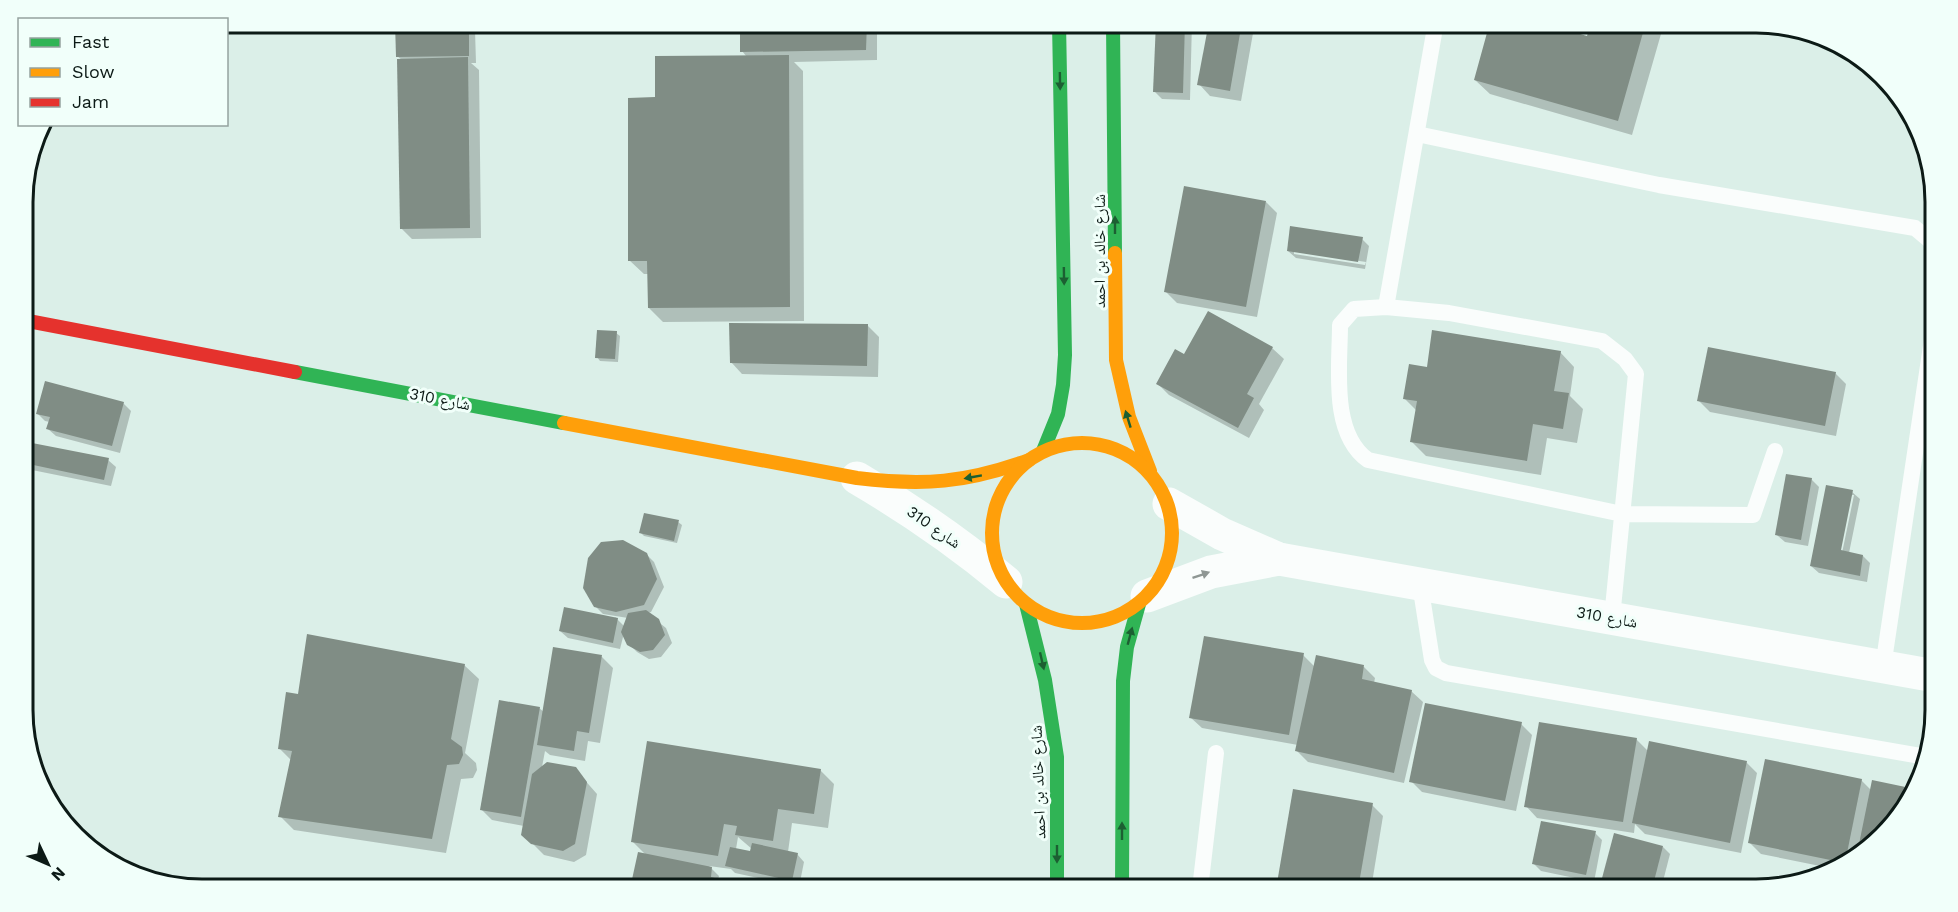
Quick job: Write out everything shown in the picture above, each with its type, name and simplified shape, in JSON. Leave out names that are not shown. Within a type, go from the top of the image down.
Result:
[{"type":"main road","points":[[1043,451],[1058,414],[1065,356],[1059,33]]},
{"type":"main road","name":"شارع خالد بن احمد","points":[[1113,33],[1116,360],[1123,401],[1133,433],[1151,473]]},
{"type":"main road","name":"شارع 310","points":[[33,322],[857,478],[901,483],[944,482],[987,474],[1029,460]]},
{"type":"main road","points":[[1122,879],[1123,681],[1127,647],[1143,600],[1161,577],[1171,553],[1173,528],[1169,504],[1151,473],[1133,457],[1112,447],[1089,443],[1065,444],[1043,451],[1029,460],[1010,479],[997,504],[992,531],[995,558],[1016,593],[1047,617],[1070,623],[1094,623],[1110,618],[1143,600]]},
{"type":"main road","name":"شارع خالد بن احمد","points":[[1016,593],[1038,647],[1052,712],[1057,759],[1058,879]]},
{"type":"street","name":"شارع 310","points":[[857,478],[935,526],[972,553],[1016,593]]},
{"type":"street","name":"شارع 310","points":[[1169,504],[1222,534],[1279,559],[1925,674]]},
{"type":"street","name":"شارع 310","points":[[1143,600],[1211,572],[1279,559]]},
{"type":"lane","points":[[1386,307],[1434,33]]},
{"type":"lane","points":[[1417,134],[1659,185],[1915,228],[1925,236]]},
{"type":"lane","points":[[1612,618],[1622,514],[1636,374],[1625,359],[1602,340],[1449,313],[1386,307],[1354,309],[1340,325],[1340,405],[1350,442],[1358,453],[1368,460],[1622,514],[1753,515],[1775,452]]},
{"type":"lane","points":[[1883,667],[1925,386]]},
{"type":"lane","points":[[1420,584],[1432,660],[1436,668],[1446,673],[1918,756]]},
{"type":"lane","points":[[1201,879],[1216,753]]},
{"type":"building","points":[[395,33],[469,33],[469,56],[396,57]]},
{"type":"building","points":[[740,33],[867,33],[866,50],[740,52]]},
{"type":"building","points":[[1156,33],[1185,33],[1183,93],[1153,92]]},
{"type":"building","points":[[1207,33],[1240,33],[1230,91],[1197,85]]},
{"type":"building","points":[[1487,33],[1577,33],[1587,36],[1588,33],[1643,33],[1618,121],[1474,80]]},
{"type":"building","points":[[789,55],[790,307],[648,308],[647,261],[628,261],[628,98],[655,97],[655,56]]},
{"type":"building","points":[[468,57],[470,228],[400,229],[397,59]]},
{"type":"building","points":[[1184,186],[1266,201],[1246,307],[1164,292]]},
{"type":"building","points":[[1290,226],[1363,237],[1358,262],[1287,251]]},
{"type":"building","points":[[1208,311],[1273,347],[1247,394],[1254,398],[1238,428],[1156,384],[1175,349],[1184,354]]},
{"type":"building","points":[[729,323],[868,324],[867,366],[730,363]]},
{"type":"building","points":[[597,330],[617,331],[615,359],[595,358]]},
{"type":"building","points":[[1432,330],[1561,351],[1554,391],[1569,393],[1563,429],[1533,424],[1527,461],[1410,442],[1417,401],[1403,399],[1409,364],[1427,367]]},
{"type":"building","points":[[1708,347],[1836,372],[1825,426],[1697,401]]},
{"type":"building","points":[[45,381],[124,402],[112,446],[46,429],[50,417],[36,414]]},
{"type":"building","points":[[33,443],[109,458],[104,480],[33,465]]},
{"type":"building","points":[[1786,474],[1812,478],[1801,540],[1775,535]]},
{"type":"building","points":[[1826,485],[1853,490],[1841,550],[1863,555],[1860,576],[1810,566]]},
{"type":"building","points":[[644,513],[679,520],[674,541],[639,533]]},
{"type":"building","points":[[623,540],[647,553],[657,579],[644,605],[616,612],[594,607],[583,588],[588,558],[601,542]]},
{"type":"building","points":[[564,607],[618,618],[613,643],[559,631]]},
{"type":"building","points":[[646,610],[659,619],[665,635],[653,650],[640,652],[627,645],[621,632],[628,613]]},
{"type":"building","points":[[307,634],[465,664],[451,739],[462,747],[463,755],[459,764],[447,765],[432,839],[278,817],[292,751],[278,749],[286,692],[298,694]]},
{"type":"building","points":[[1204,636],[1304,653],[1289,735],[1189,718]]},
{"type":"building","points":[[553,647],[602,655],[589,733],[577,731],[574,751],[537,745]]},
{"type":"building","points":[[1316,655],[1364,665],[1362,679],[1412,690],[1394,773],[1295,751]]},
{"type":"building","points":[[499,700],[540,707],[521,817],[480,810]]},
{"type":"building","points":[[1425,703],[1522,722],[1505,801],[1409,782]]},
{"type":"building","points":[[1539,722],[1637,738],[1623,822],[1524,807]]},
{"type":"building","points":[[647,741],[821,769],[814,814],[778,809],[773,841],[735,835],[737,826],[724,824],[718,856],[631,842]]},
{"type":"building","points":[[1649,741],[1747,761],[1730,843],[1632,823]]},
{"type":"building","points":[[1765,759],[1862,779],[1847,852],[1833,861],[1748,843]]},
{"type":"building","points":[[547,762],[576,767],[587,782],[575,844],[563,851],[531,844],[521,835],[532,774]]},
{"type":"building","points":[[1872,780],[1906,787],[1883,821],[1859,843]]},
{"type":"building","points":[[1293,789],[1373,803],[1360,879],[1278,879]]},
{"type":"building","points":[[1541,821],[1596,831],[1586,875],[1532,864]]},
{"type":"building","points":[[1614,833],[1663,846],[1655,879],[1602,879]]},
{"type":"building","points":[[752,843],[798,853],[792,879],[725,866],[730,847],[750,851]]},
{"type":"building","points":[[638,852],[712,867],[711,877],[719,879],[632,879]]},
{"type":"traffic: fast","points":[[1043,451],[1058,414],[1065,355],[1059,33]]},
{"type":"traffic: fast","points":[[1113,33],[1115,253]]},
{"type":"traffic: fast","points":[[295,372],[564,423]]},
{"type":"traffic: fast","points":[[1026,604],[1045,680],[1057,757],[1057,879]]},
{"type":"traffic: fast","points":[[1122,879],[1123,681],[1127,647],[1139,604]]},
{"type":"traffic: slow","points":[[1115,253],[1116,360],[1129,417],[1150,471]]},
{"type":"traffic: slow","points":[[564,423],[857,478],[903,482],[964,478],[1029,460]]},
{"type":"traffic: slow","points":[[1082,443],[1117,450],[1146,469],[1165,498],[1172,533],[1165,568],[1146,597],[1117,616],[1082,623],[1047,616],[1018,597],[999,568],[992,533],[999,498],[1018,469],[1047,450],[1082,443]]},
{"type":"traffic: jam","points":[[33,322],[295,372]]}]
